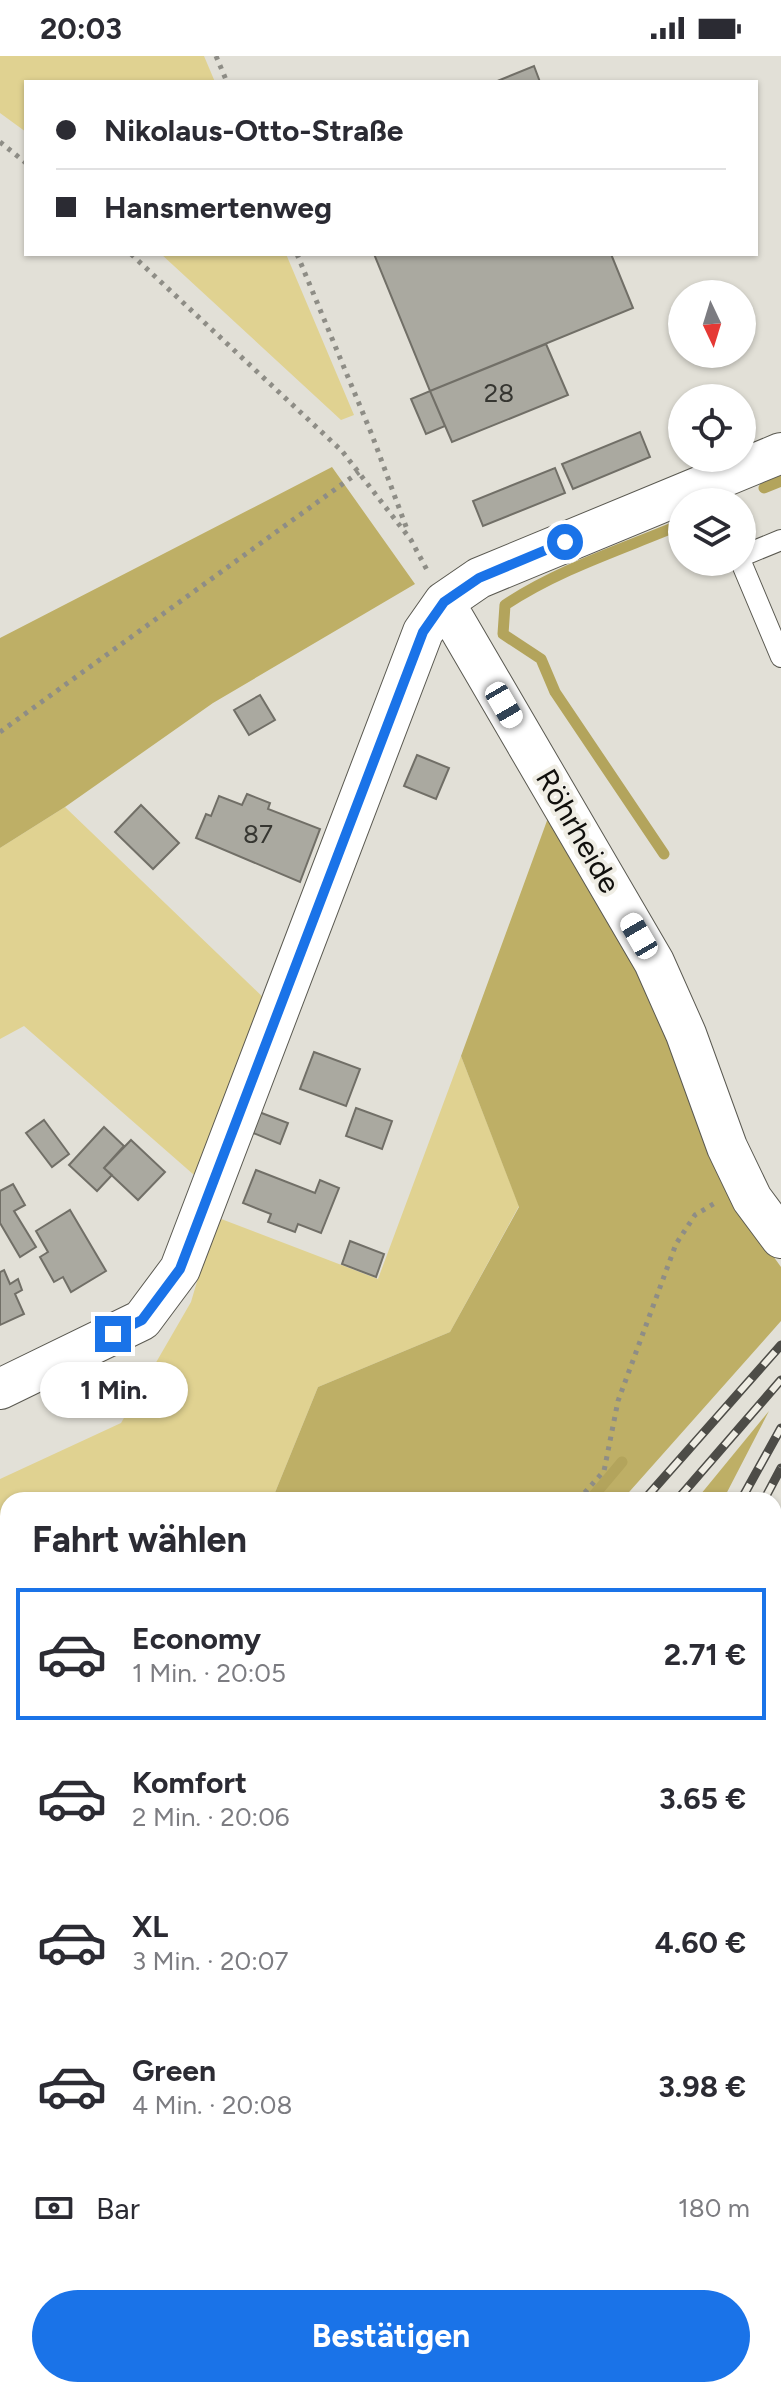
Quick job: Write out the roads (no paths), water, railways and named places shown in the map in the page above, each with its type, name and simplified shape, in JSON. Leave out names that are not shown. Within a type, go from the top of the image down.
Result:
[{"type":"street","points":[[722,488],[781,453]]},
{"type":"street","points":[[0,1389],[142,1320],[180,1269],[423,632],[444,602],[479,578],[668,509]]},
{"type":"street","name":"Röhrheide","points":[[444,602],[654,962],[686,1034],[727,1147],[752,1199],[781,1238]]},
{"type":"lane","points":[[756,550],[781,540]]},
{"type":"lane","points":[[747,576],[781,657]]},
{"type":"waterway","points":[[764,488],[781,481]]},
{"type":"waterway","points":[[664,854],[555,692],[541,659],[503,634],[505,605],[569,570],[668,530]]},
{"type":"waterway","points":[[597,1492],[622,1462]]},
{"type":"railway","points":[[651,1492],[781,1345]]},
{"type":"railway","points":[[684,1492],[781,1380]]},
{"type":"railway","points":[[745,1492],[781,1428]]},
{"type":"railway","points":[[768,1492],[781,1468]]}]
